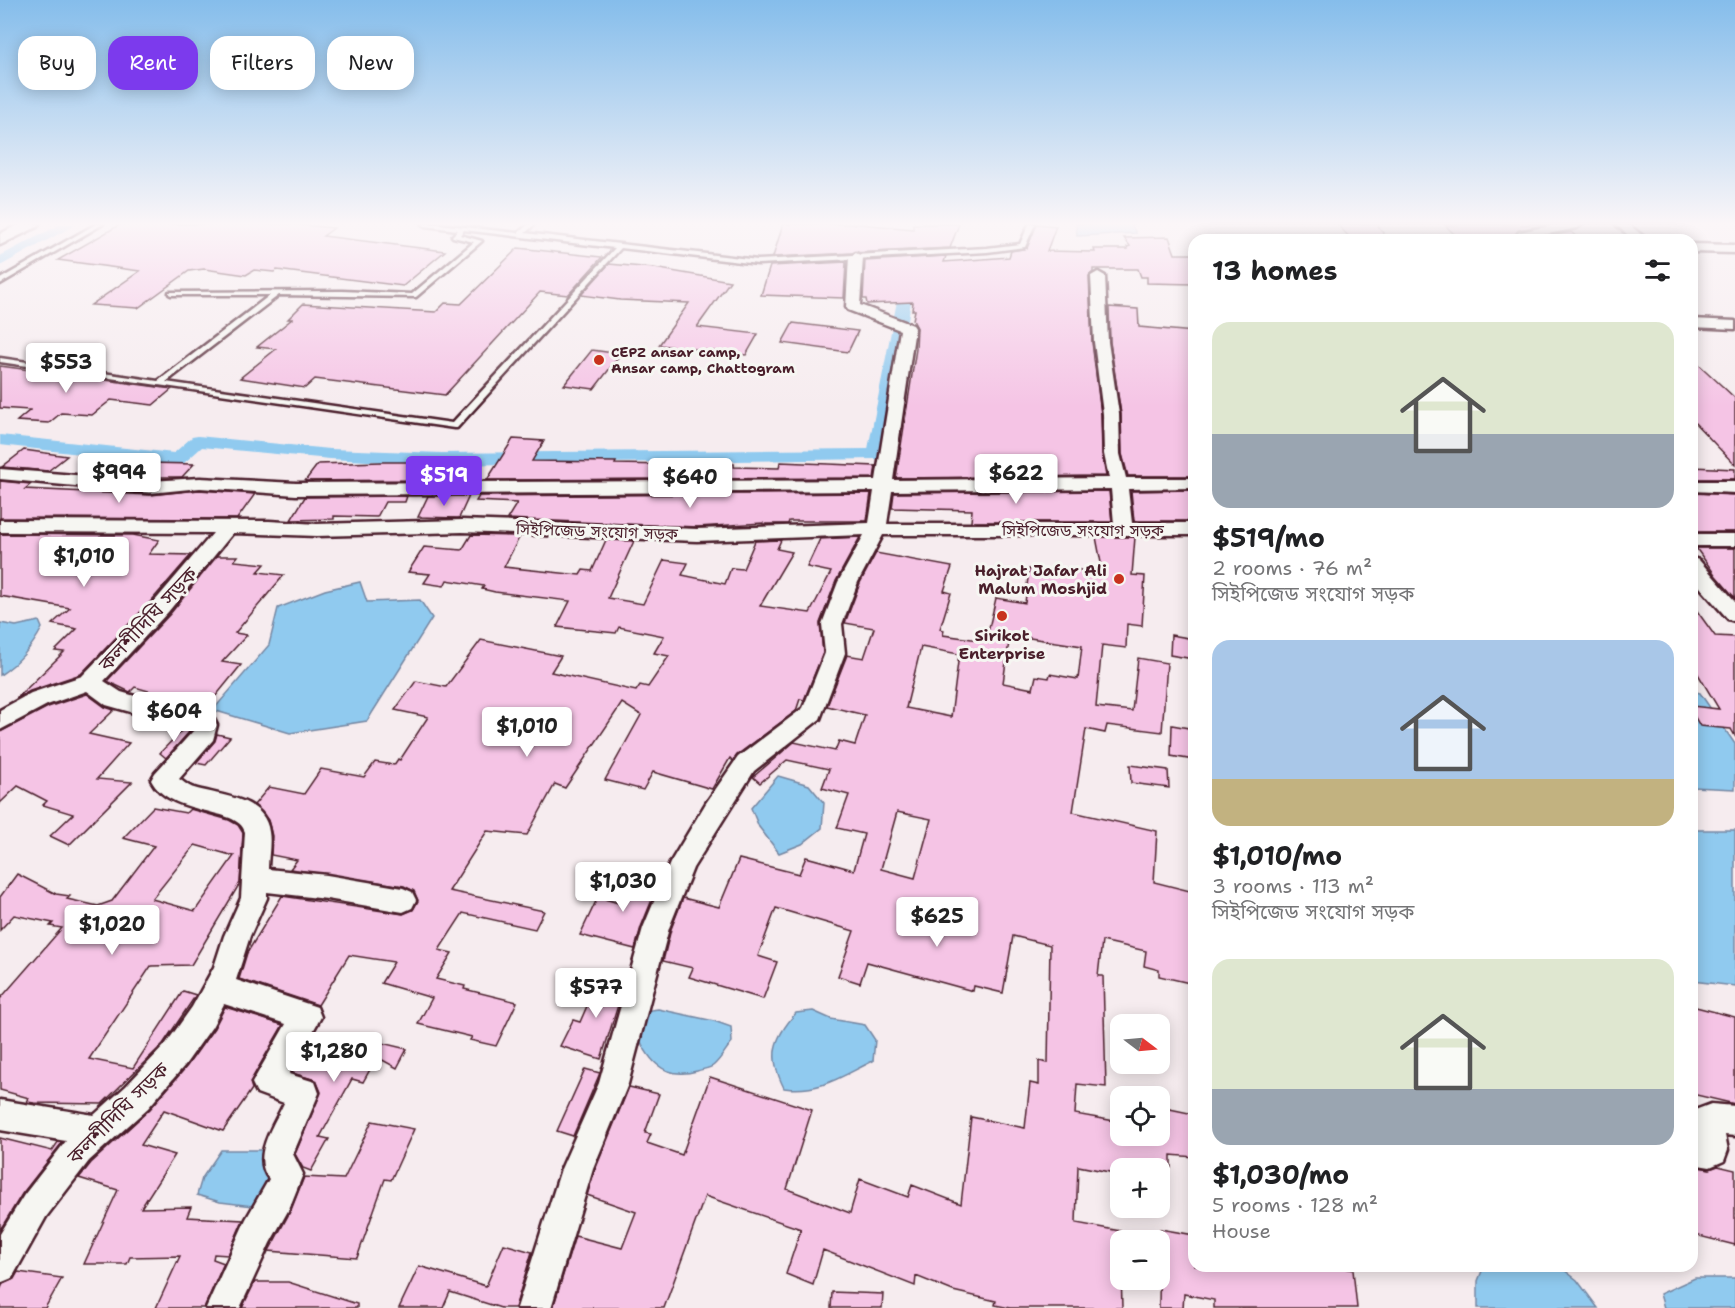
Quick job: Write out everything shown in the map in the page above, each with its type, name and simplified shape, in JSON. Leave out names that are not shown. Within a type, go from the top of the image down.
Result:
[{"type":"street","points":[[534,1308],[578,1169],[613,1084],[656,928],[683,864],[746,764],[812,713],[835,653],[832,624],[848,582],[877,529],[908,328],[854,308],[855,285]]},
{"type":"street","points":[[1098,285],[1101,342],[1112,414],[1112,454],[1119,483],[1124,530]]},
{"type":"street","points":[[1698,323],[1735,326]]},
{"type":"street","points":[[0,474],[150,487],[200,483],[296,489],[1188,483]]},
{"type":"street","points":[[1698,486],[1735,487]]},
{"type":"street","name":"সিইপিজেড সংযোগ সড়ক","points":[[0,526],[228,527],[317,530],[462,526],[697,535],[877,529],[911,531],[1188,529]]},
{"type":"street","name":"কলশীদিঘি সড়ক","points":[[0,1266],[35,1206],[78,1150],[136,1097],[175,1055],[202,1017],[217,988],[254,898],[257,832],[254,821],[242,812],[217,803],[186,797],[163,780],[205,734],[206,724],[114,699],[90,682],[192,573],[228,527]]},
{"type":"street","points":[[1698,540],[1735,540]]},
{"type":"street","points":[[1698,572],[1735,614]]},
{"type":"street","points":[[0,721],[39,699],[90,682]]},
{"type":"street","points":[[255,879],[327,887],[403,900]]},
{"type":"street","points":[[217,988],[307,1017],[267,1083],[304,1094],[277,1154],[278,1166],[287,1174],[278,1198],[258,1231],[223,1308]]},
{"type":"street","points":[[0,1114],[99,1131]]},
{"type":"street","points":[[1698,1150],[1710,1152],[1713,1150],[1707,1121],[1711,1119],[1735,1121]]},
{"type":"lane","points":[[171,293],[414,296],[427,285]]},
{"type":"lane","points":[[0,360],[454,426],[584,285]]},
{"type":"lane","points":[[161,382],[277,293]]},
{"type":"water","points":[[360,582],[367,602],[420,600],[432,618],[367,721],[290,733],[213,710],[269,645],[278,608],[325,590]]},
{"type":"water","points":[[39,621],[42,628],[34,642],[0,675],[0,623],[16,626]]},
{"type":"water","points":[[1698,692],[1735,744],[1735,789],[1698,787]]},
{"type":"water","points":[[778,776],[809,785],[824,803],[822,828],[802,844],[779,853],[759,827],[751,808]]},
{"type":"water","points":[[1698,830],[1735,830],[1735,986],[1698,982]]},
{"type":"water","points":[[658,1009],[731,1027],[732,1042],[719,1060],[710,1067],[685,1073],[665,1070],[644,1049],[635,1028],[645,1011]]},
{"type":"water","points":[[813,1011],[831,1019],[865,1025],[875,1040],[873,1061],[820,1086],[784,1088],[776,1066],[775,1048],[778,1040],[796,1013]]},
{"type":"water","points":[[221,1150],[270,1150],[280,1177],[253,1206],[220,1202],[197,1195],[202,1178]]},
{"type":"water","points":[[1482,1272],[1567,1272],[1577,1280],[1598,1308],[1478,1308],[1478,1281]]},
{"type":"water","points":[[1695,1278],[1735,1278],[1735,1308],[1664,1308],[1660,1294]]},
{"type":"building","points":[[120,285],[170,285],[138,308],[91,305]]},
{"type":"building","points":[[480,285],[577,285],[568,295],[540,292],[445,395],[315,379],[305,388],[240,378],[276,349],[257,347],[292,319],[288,319],[303,304],[436,312],[445,303],[461,304]]},
{"type":"building","points":[[590,285],[727,285],[697,327],[758,334],[746,355],[659,345],[689,303],[620,300],[581,295]]},
{"type":"building","points":[[764,285],[845,285],[844,298],[761,295]]},
{"type":"building","points":[[864,285],[1089,285],[1092,342],[1106,476],[896,478],[916,349],[917,328],[913,320],[915,310],[912,310],[913,302],[867,304],[866,299],[863,299]]},
{"type":"building","points":[[1109,307],[1138,309],[1139,327],[1188,331],[1188,476],[1128,476],[1122,454],[1121,414],[1110,342]]},
{"type":"building","points":[[793,323],[858,331],[848,352],[782,343]]},
{"type":"building","points":[[592,350],[621,354],[594,389],[564,385]]},
{"type":"building","points":[[1698,364],[1735,398],[1735,465],[1698,426]]},
{"type":"building","points":[[0,366],[172,389],[153,405],[111,400],[92,415],[61,413],[49,423],[17,421],[30,410],[0,408]]},
{"type":"building","points":[[513,439],[544,441],[532,461],[671,465],[672,462],[779,468],[780,462],[876,466],[874,478],[487,480]]},
{"type":"building","points":[[24,450],[67,456],[48,471],[2,467]]},
{"type":"building","points":[[424,462],[415,480],[305,481],[318,464]]},
{"type":"building","points":[[148,463],[194,464],[182,477],[134,477]]},
{"type":"building","points":[[1698,467],[1735,469],[1735,479],[1698,479]]},
{"type":"building","points":[[0,481],[31,484],[25,489],[150,495],[199,490],[255,494],[237,519],[0,518]]},
{"type":"building","points":[[1188,490],[1188,521],[1134,521],[1131,491]]},
{"type":"building","points":[[1109,491],[1112,522],[971,522],[972,510],[892,508],[894,493]]},
{"type":"building","points":[[871,493],[867,521],[789,521],[788,524],[763,523],[697,527],[507,519],[517,503],[476,501],[479,496]]},
{"type":"building","points":[[1698,493],[1735,495],[1735,532],[1698,532]]},
{"type":"building","points":[[407,496],[405,502],[385,502],[377,517],[334,516],[334,519],[291,520],[305,497]]},
{"type":"building","points":[[428,496],[469,496],[459,518],[418,517]]},
{"type":"building","points":[[0,534],[133,535],[159,540],[149,554],[191,555],[152,600],[81,674],[30,691],[16,699],[64,652],[55,651],[77,629],[52,624],[70,608],[0,596]]},
{"type":"building","points":[[471,535],[520,536],[504,567],[580,575],[583,570],[592,571],[606,540],[634,541],[608,598],[643,604],[664,560],[688,563],[682,575],[725,584],[731,568],[743,569],[755,541],[781,540],[777,549],[792,552],[760,606],[810,613],[831,572],[807,567],[820,539],[860,537],[836,581],[820,623],[823,653],[804,700],[800,699],[796,711],[737,755],[733,761],[730,758],[712,789],[653,772],[643,790],[605,780],[641,715],[622,703],[565,788],[555,784],[527,835],[487,831],[449,891],[544,911],[535,929],[463,913],[439,950],[452,953],[436,979],[465,986],[464,989],[517,1002],[496,1046],[470,1040],[472,1037],[418,1024],[432,998],[381,983],[394,962],[349,955],[318,1005],[239,979],[247,953],[282,896],[403,914],[413,910],[418,901],[414,891],[404,886],[290,869],[297,860],[271,855],[272,836],[268,820],[254,805],[269,787],[304,794],[321,769],[364,777],[375,762],[394,765],[398,759],[400,760],[428,717],[395,710],[416,681],[446,687],[481,640],[561,656],[551,672],[636,691],[640,685],[648,687],[669,656],[654,653],[664,636],[619,627],[616,633],[557,627],[570,601],[495,592],[482,589],[484,586],[447,580],[444,586],[424,583],[430,574],[408,572],[424,547],[462,550]]},
{"type":"building","points":[[1096,537],[1135,537],[1132,575],[1145,576],[1142,626],[1127,624],[1126,648],[1102,645],[1096,707],[1132,711],[1138,658],[1167,663],[1162,732],[1107,725],[1105,733],[1086,729],[1073,812],[1157,831],[1154,882],[1188,890],[1188,983],[1159,976],[1159,970],[1144,966],[1146,951],[1102,941],[1098,976],[1103,976],[1106,1087],[1077,1084],[1075,1114],[1110,1120],[1110,1146],[1170,1146],[1170,1109],[1188,1113],[1188,1156],[1171,1155],[1171,1168],[1170,1158],[1110,1158],[1110,1172],[1078,1166],[1076,1223],[1114,1230],[1110,1230],[1110,1290],[1122,1290],[1122,1308],[1010,1308],[995,1305],[996,1301],[953,1291],[916,1276],[915,1286],[823,1250],[813,1285],[786,1274],[801,1229],[705,1196],[664,1308],[553,1308],[575,1236],[622,1248],[636,1212],[587,1195],[629,1087],[659,1094],[645,1133],[651,1134],[647,1143],[682,1155],[710,1077],[812,1110],[787,1189],[850,1213],[860,1179],[908,1197],[912,1185],[961,1204],[971,1117],[1025,1128],[1030,1083],[1039,1085],[1039,1061],[1048,1063],[1050,945],[1013,936],[1003,993],[974,986],[973,991],[867,962],[860,983],[838,976],[854,931],[776,908],[758,956],[777,962],[763,999],[689,977],[693,968],[663,961],[671,929],[683,898],[719,907],[739,859],[799,874],[806,857],[854,870],[864,834],[837,828],[849,795],[822,788],[829,769],[787,760],[760,783],[753,777],[794,742],[835,751],[839,741],[855,745],[865,715],[827,706],[847,655],[864,658],[874,628],[845,623],[860,583],[876,553],[952,567],[944,591],[951,593],[940,629],[944,630],[943,635],[986,641],[996,598],[1025,603],[1029,569],[1055,572],[1056,567],[1103,573]],"holes":[[[1010,635],[1082,646],[1078,679],[1050,674],[1049,678],[1036,676],[1033,689],[1003,683]],[[921,647],[959,654],[951,717],[906,708]],[[897,812],[931,819],[915,878],[881,869]]]},
{"type":"building","points":[[1698,548],[1735,548],[1735,598],[1716,576]]},
{"type":"building","points":[[217,556],[238,556],[234,561],[265,564],[258,572],[284,575],[235,633],[247,635],[222,662],[241,665],[202,713],[164,702],[169,697],[135,687],[130,692],[107,681],[170,614]]},
{"type":"building","points":[[1698,612],[1715,636],[1735,637],[1735,736],[1731,729],[1700,726],[1698,707],[1719,709],[1698,674]]},
{"type":"building","points":[[1171,635],[1188,638],[1188,658],[1170,655]]},
{"type":"building","points":[[87,694],[105,707],[114,710],[89,734],[129,743],[97,779],[132,782],[69,845],[50,836],[73,814],[43,805],[47,801],[18,786],[0,803],[0,732],[48,707]]},
{"type":"building","points":[[1172,725],[1188,728],[1188,759],[1171,756]]},
{"type":"building","points":[[183,729],[190,731],[166,758],[160,753]]},
{"type":"building","points":[[217,734],[230,737],[206,765],[196,763],[215,741]]},
{"type":"building","points":[[1130,765],[1168,770],[1169,788],[1131,783]]},
{"type":"building","points":[[153,807],[186,813],[190,809],[229,820],[238,825],[243,833],[240,883],[191,965],[151,966],[89,1059],[133,1068],[183,991],[196,995],[163,1044],[102,1104],[27,1102],[29,1098],[0,1090],[0,999],[62,928],[50,926],[53,923],[14,915],[0,930],[0,897],[17,874],[56,894],[70,896],[67,899],[98,906],[112,901],[154,846],[123,838]],"holes":[[[195,845],[234,856],[195,911],[152,899]]]},
{"type":"building","points":[[639,869],[662,875],[641,927],[635,949],[580,935],[598,897],[622,904]]},
{"type":"building","points":[[601,974],[626,980],[601,1059],[560,1046],[573,1020],[580,1022]]},
{"type":"building","points":[[225,1007],[283,1025],[250,1082],[252,1089],[223,1131],[164,1110],[141,1145],[175,1155],[141,1208],[191,1207],[187,1217],[243,1220],[228,1255],[214,1254],[213,1259],[224,1263],[204,1308],[156,1308],[180,1256],[130,1257],[127,1264],[84,1264],[118,1190],[79,1178],[91,1163],[150,1109],[187,1066],[214,1028]]},
{"type":"building","points":[[1698,1008],[1735,1017],[1735,1104],[1698,1095]]},
{"type":"building","points":[[315,1032],[373,1052],[378,1042],[407,1049],[397,1068],[377,1057],[363,1082],[352,1079],[320,1137],[329,1139],[311,1171],[303,1168],[295,1154],[321,1092],[316,1080],[292,1073]]},
{"type":"building","points":[[585,1069],[600,1073],[573,1136],[557,1131]]},
{"type":"building","points":[[372,1121],[414,1129],[391,1180],[385,1179],[357,1258],[269,1251],[291,1210],[304,1177],[344,1179]]},
{"type":"building","points":[[0,1138],[52,1151],[58,1142],[62,1143],[22,1194],[0,1230]]},
{"type":"building","points":[[1718,1166],[1735,1170],[1735,1245],[1698,1236],[1698,1167],[1710,1169]]},
{"type":"building","points":[[1170,1231],[1188,1234],[1188,1272],[1353,1272],[1357,1308],[1214,1308],[1214,1300],[1184,1294],[1183,1308],[1159,1308],[1159,1290],[1170,1290]]},
{"type":"building","points":[[504,1244],[532,1252],[515,1308],[501,1308],[450,1292],[443,1308],[399,1308],[419,1266],[486,1286]]},
{"type":"building","points":[[18,1272],[62,1278],[45,1308],[0,1308],[0,1290],[3,1284],[14,1279]]},
{"type":"building","points":[[255,1282],[288,1282],[357,1304],[357,1308],[242,1308]]},
{"type":"building","points":[[832,1292],[883,1294],[882,1308],[831,1308]]},
{"type":"waterway","points":[[0,440],[178,459],[198,441],[330,454],[442,459],[876,454],[905,296]]},
{"type":"place","name":"CEPZ ansar camp, Ansar camp, Chattogram","points":[[599,360]]},
{"type":"place","name":"Hajrat Jafar Ali Malum Moshjid","points":[[1119,579]]},
{"type":"place","name":"Sirikot Enterprise","points":[[1002,616]]}]
